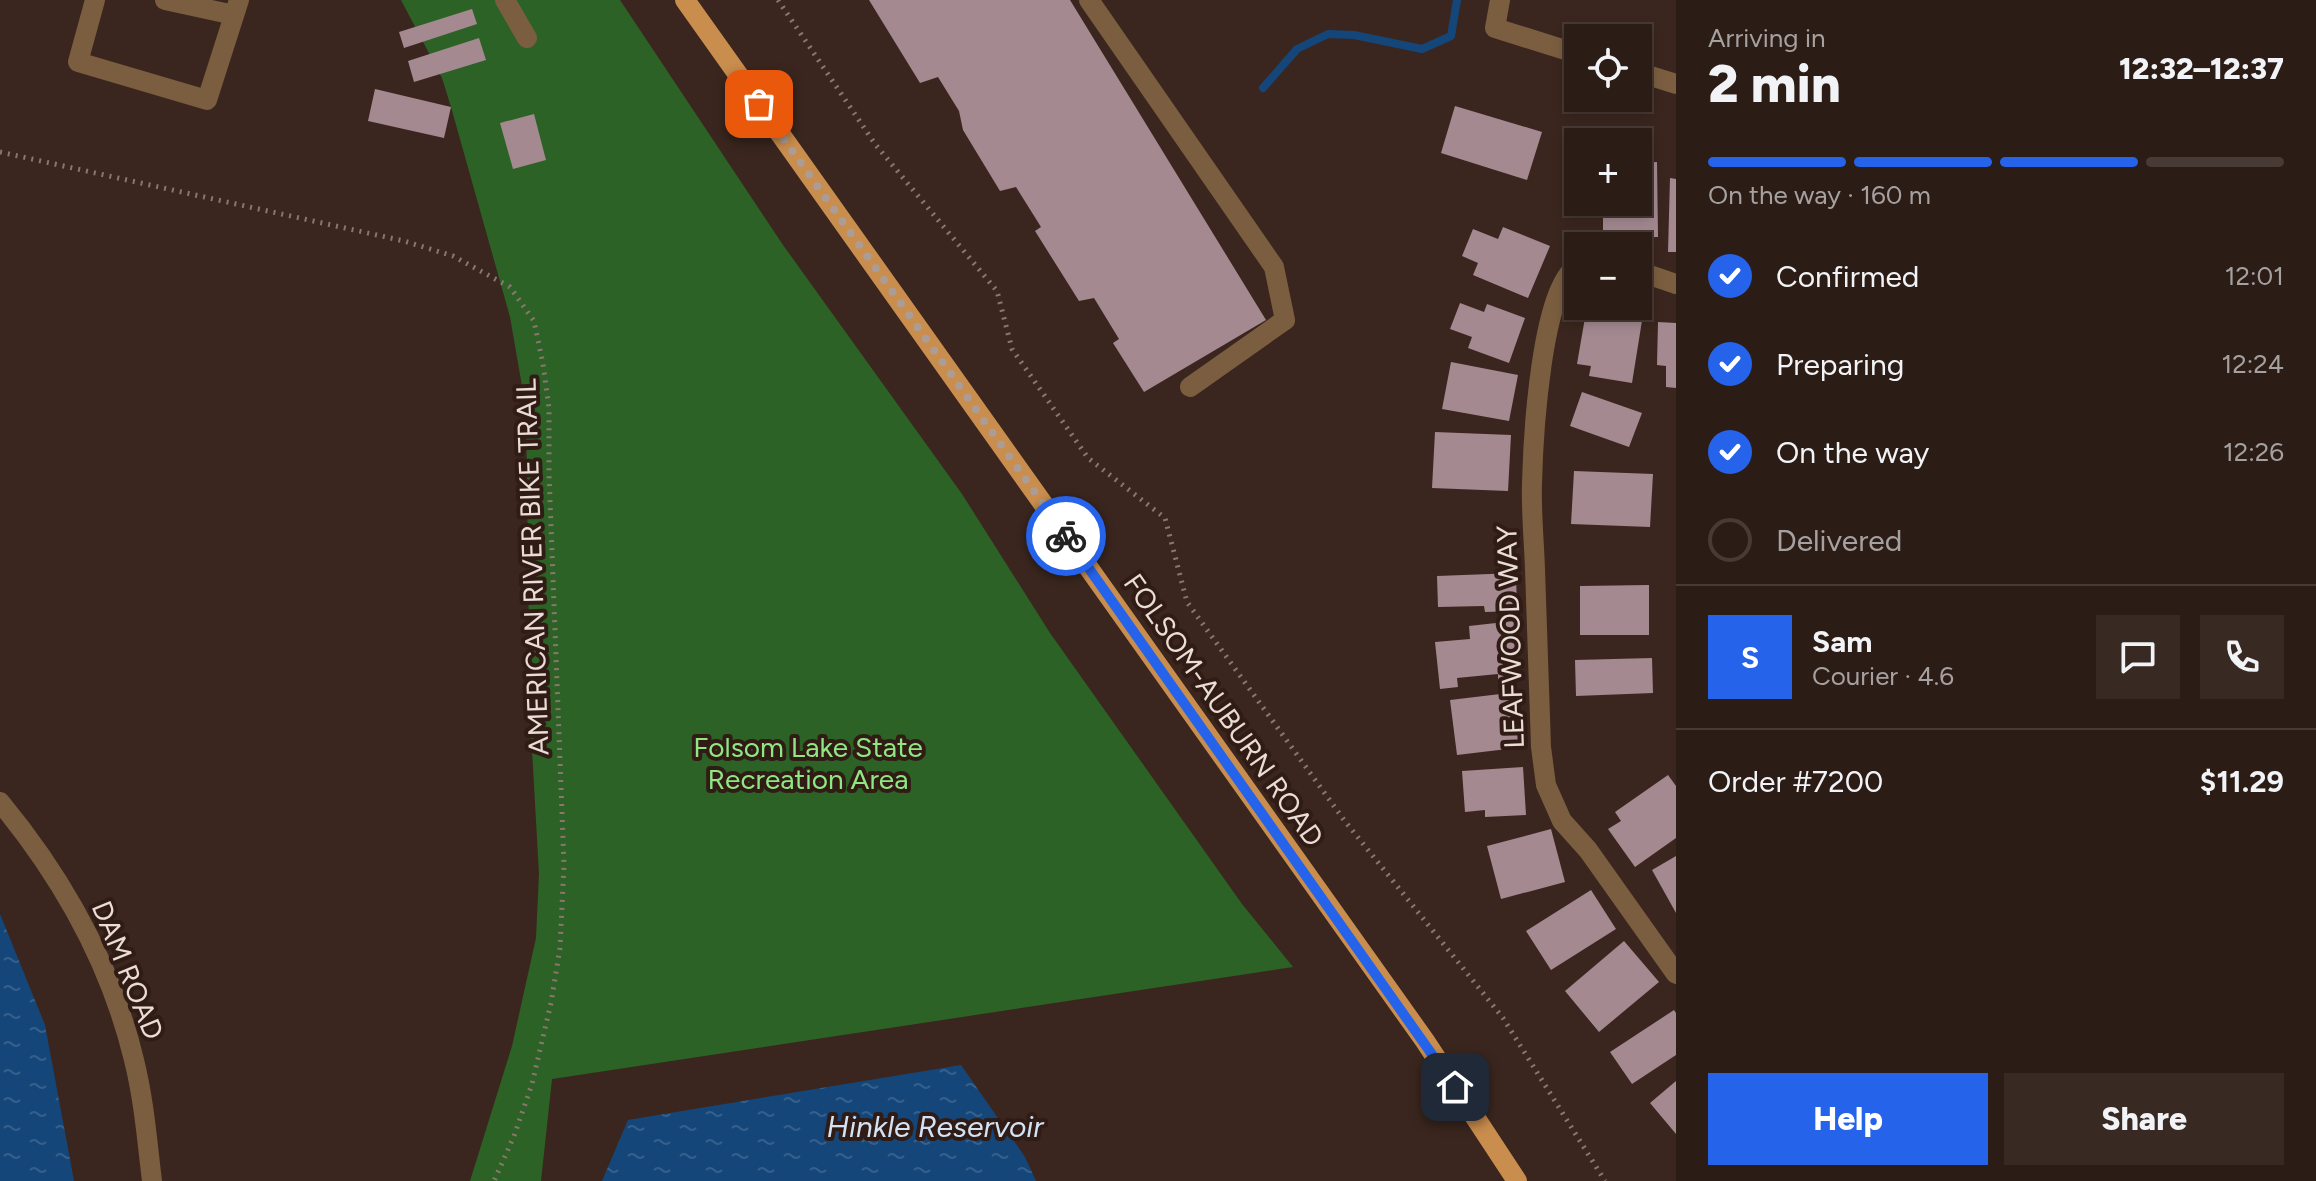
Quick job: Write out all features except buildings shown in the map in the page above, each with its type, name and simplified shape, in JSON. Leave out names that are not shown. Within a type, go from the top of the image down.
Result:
[{"type":"main road","name":"FOLSOM-AUBURN ROAD","points":[[685,0],[1425,1041],[1517,1181]]},
{"type":"street","points":[[95,0],[78,62],[207,100],[237,8],[165,0]]},
{"type":"street","points":[[505,0],[527,38]]},
{"type":"street","points":[[1089,0],[1274,267],[1285,320],[1190,387]]},
{"type":"street","points":[[1500,0],[1495,28],[1564,50]]},
{"type":"street","points":[[1652,76],[1676,84]]},
{"type":"street","points":[[1652,276],[1676,284]]},
{"type":"street","name":"LEAFWOOD WAY","points":[[1564,279],[1549,328],[1538,394],[1532,485],[1541,747],[1546,785],[1562,821],[1588,850],[1676,974]]},
{"type":"street","name":"DAM ROAD","points":[[0,802],[68,896],[111,986],[134,1058],[144,1107],[152,1181]]},
{"type":"path","points":[[778,0],[875,144],[997,291],[1012,349],[1088,458],[1165,518],[1187,602],[1344,820],[1503,1018],[1605,1181]]},
{"type":"path","name":"AMERICAN RIVER BIKE TRAIL","points":[[0,152],[389,238],[453,256],[510,287],[534,321],[549,408],[563,879],[560,948],[532,1084],[494,1181]]},
{"type":"green space","name":"Folsom Lake State Recreation Area","points":[[401,0],[620,0],[783,245],[962,494],[1050,633],[1242,904],[1293,967],[552,1079],[541,1181],[470,1181],[512,1046],[536,938],[539,874],[530,714],[526,409],[510,317],[451,107],[442,78]]},
{"type":"water","points":[[0,914],[45,1025],[74,1181],[0,1181]]},
{"type":"water","name":"Hinkle Reservoir","points":[[961,1065],[1025,1157],[1036,1181],[602,1181],[628,1120]]},
{"type":"waterway","points":[[1263,88],[1297,49],[1328,34],[1354,35],[1422,49],[1451,36],[1457,0]]},
{"type":"way so far","points":[[759,104],[1066,536]]},
{"type":"route","points":[[1066,536],[1455,1087]]}]
